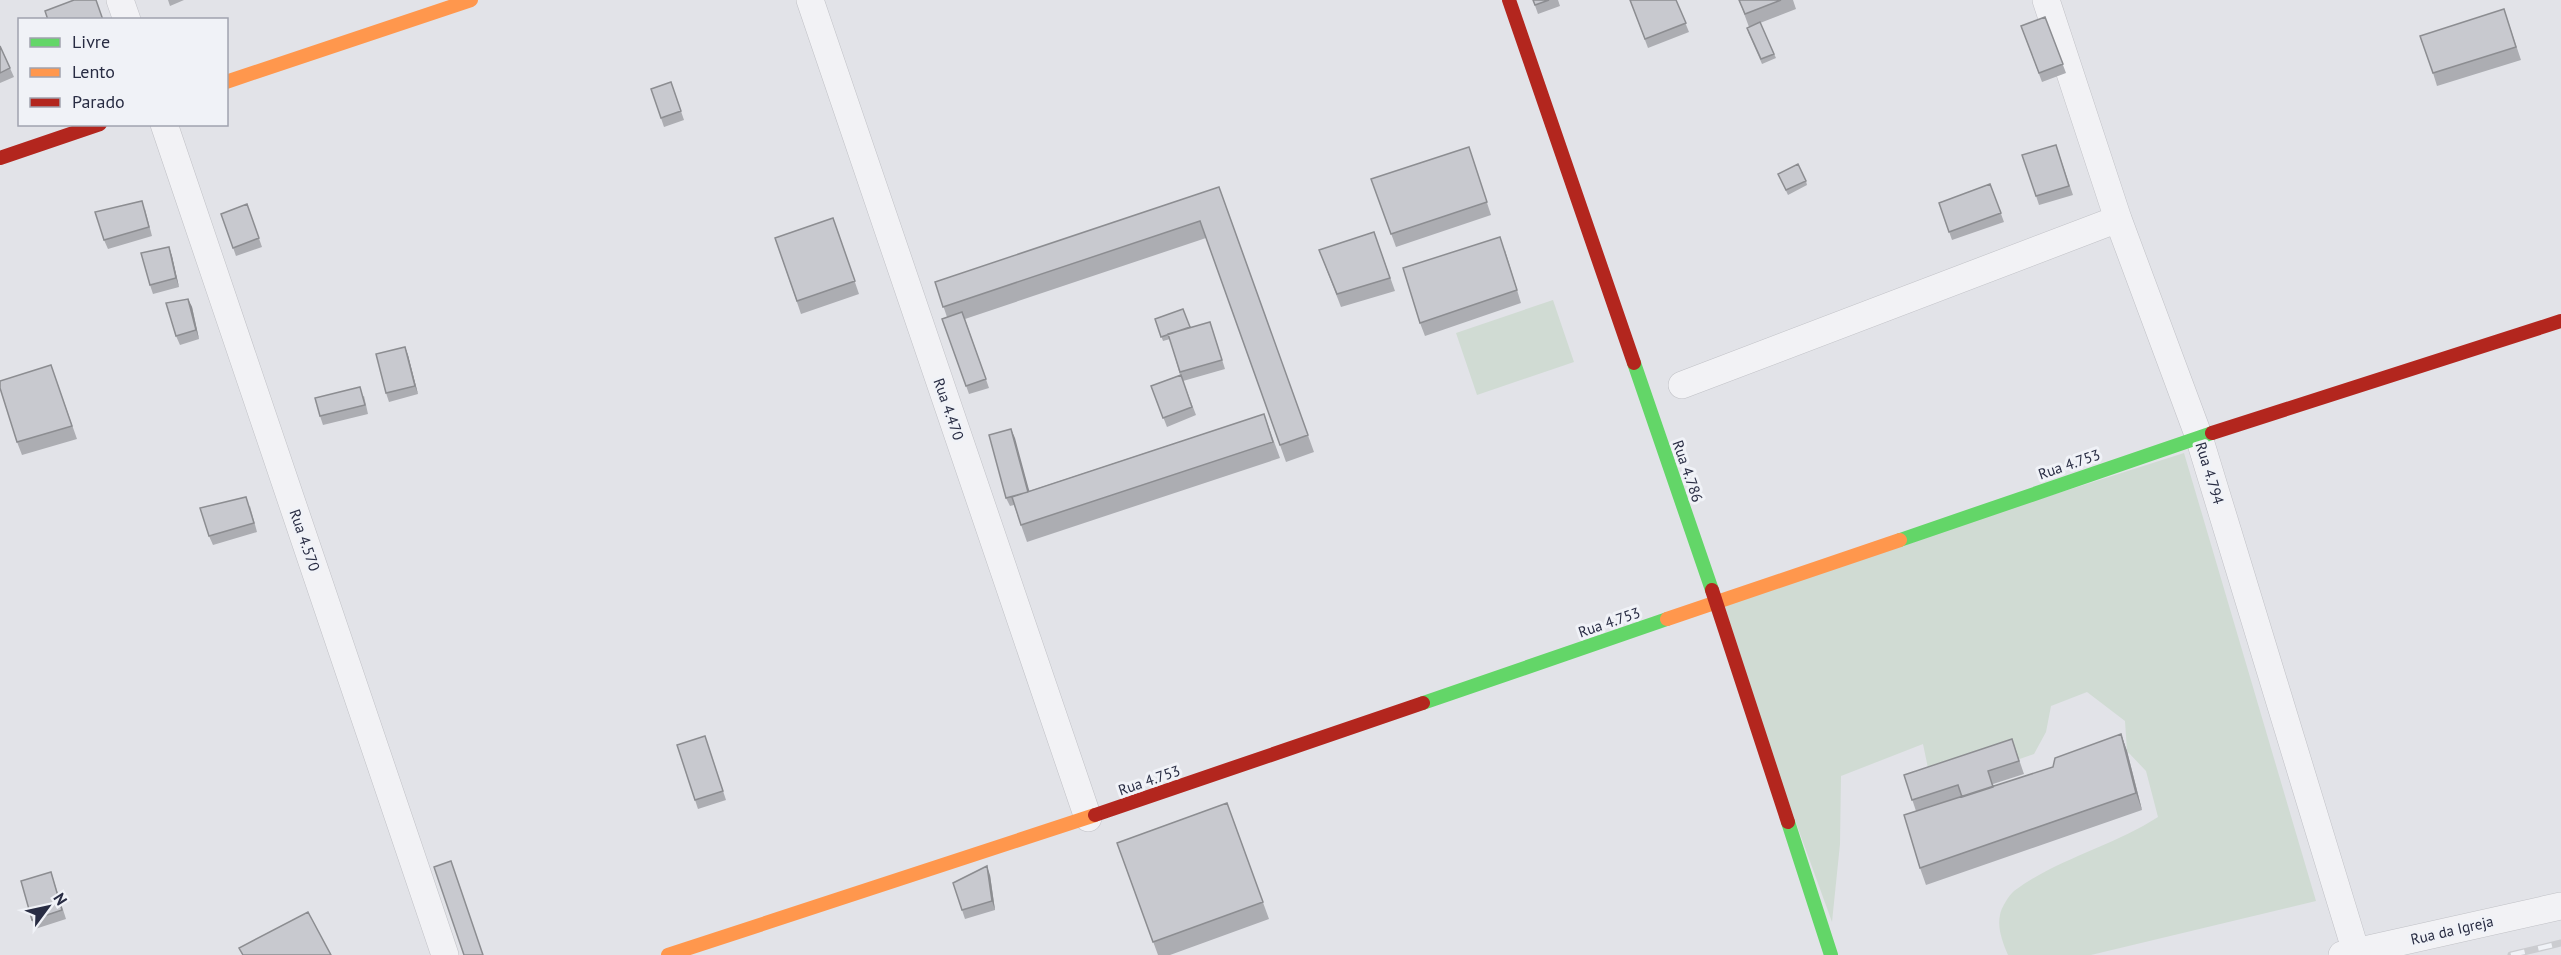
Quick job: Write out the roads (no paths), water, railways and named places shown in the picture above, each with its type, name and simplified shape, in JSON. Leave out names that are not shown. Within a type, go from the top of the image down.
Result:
[{"type":"street","points":[[120,0],[126,18]]},
{"type":"street","points":[[228,81],[471,0]]},
{"type":"street","name":"Rua 4.470","points":[[810,0],[1088,818]]},
{"type":"street","name":"Rua 4.786","points":[[1509,0],[1716,602],[1831,955]]},
{"type":"street","name":"Rua 4.794","points":[[2046,0],[2118,219],[2199,437],[2349,954]]},
{"type":"street","points":[[0,158],[94,126]]},
{"type":"street","name":"Rua 4.570","points":[[165,126],[446,955]]},
{"type":"street","points":[[1682,385],[2118,219]]},
{"type":"street","name":"Rua 4.753","points":[[668,955],[1088,818],[2199,437],[2561,321]]},
{"type":"street","name":"Rua da Igreja","points":[[2349,954],[2561,906]]},
{"type":"railway","points":[[2511,955],[2561,943]]}]
